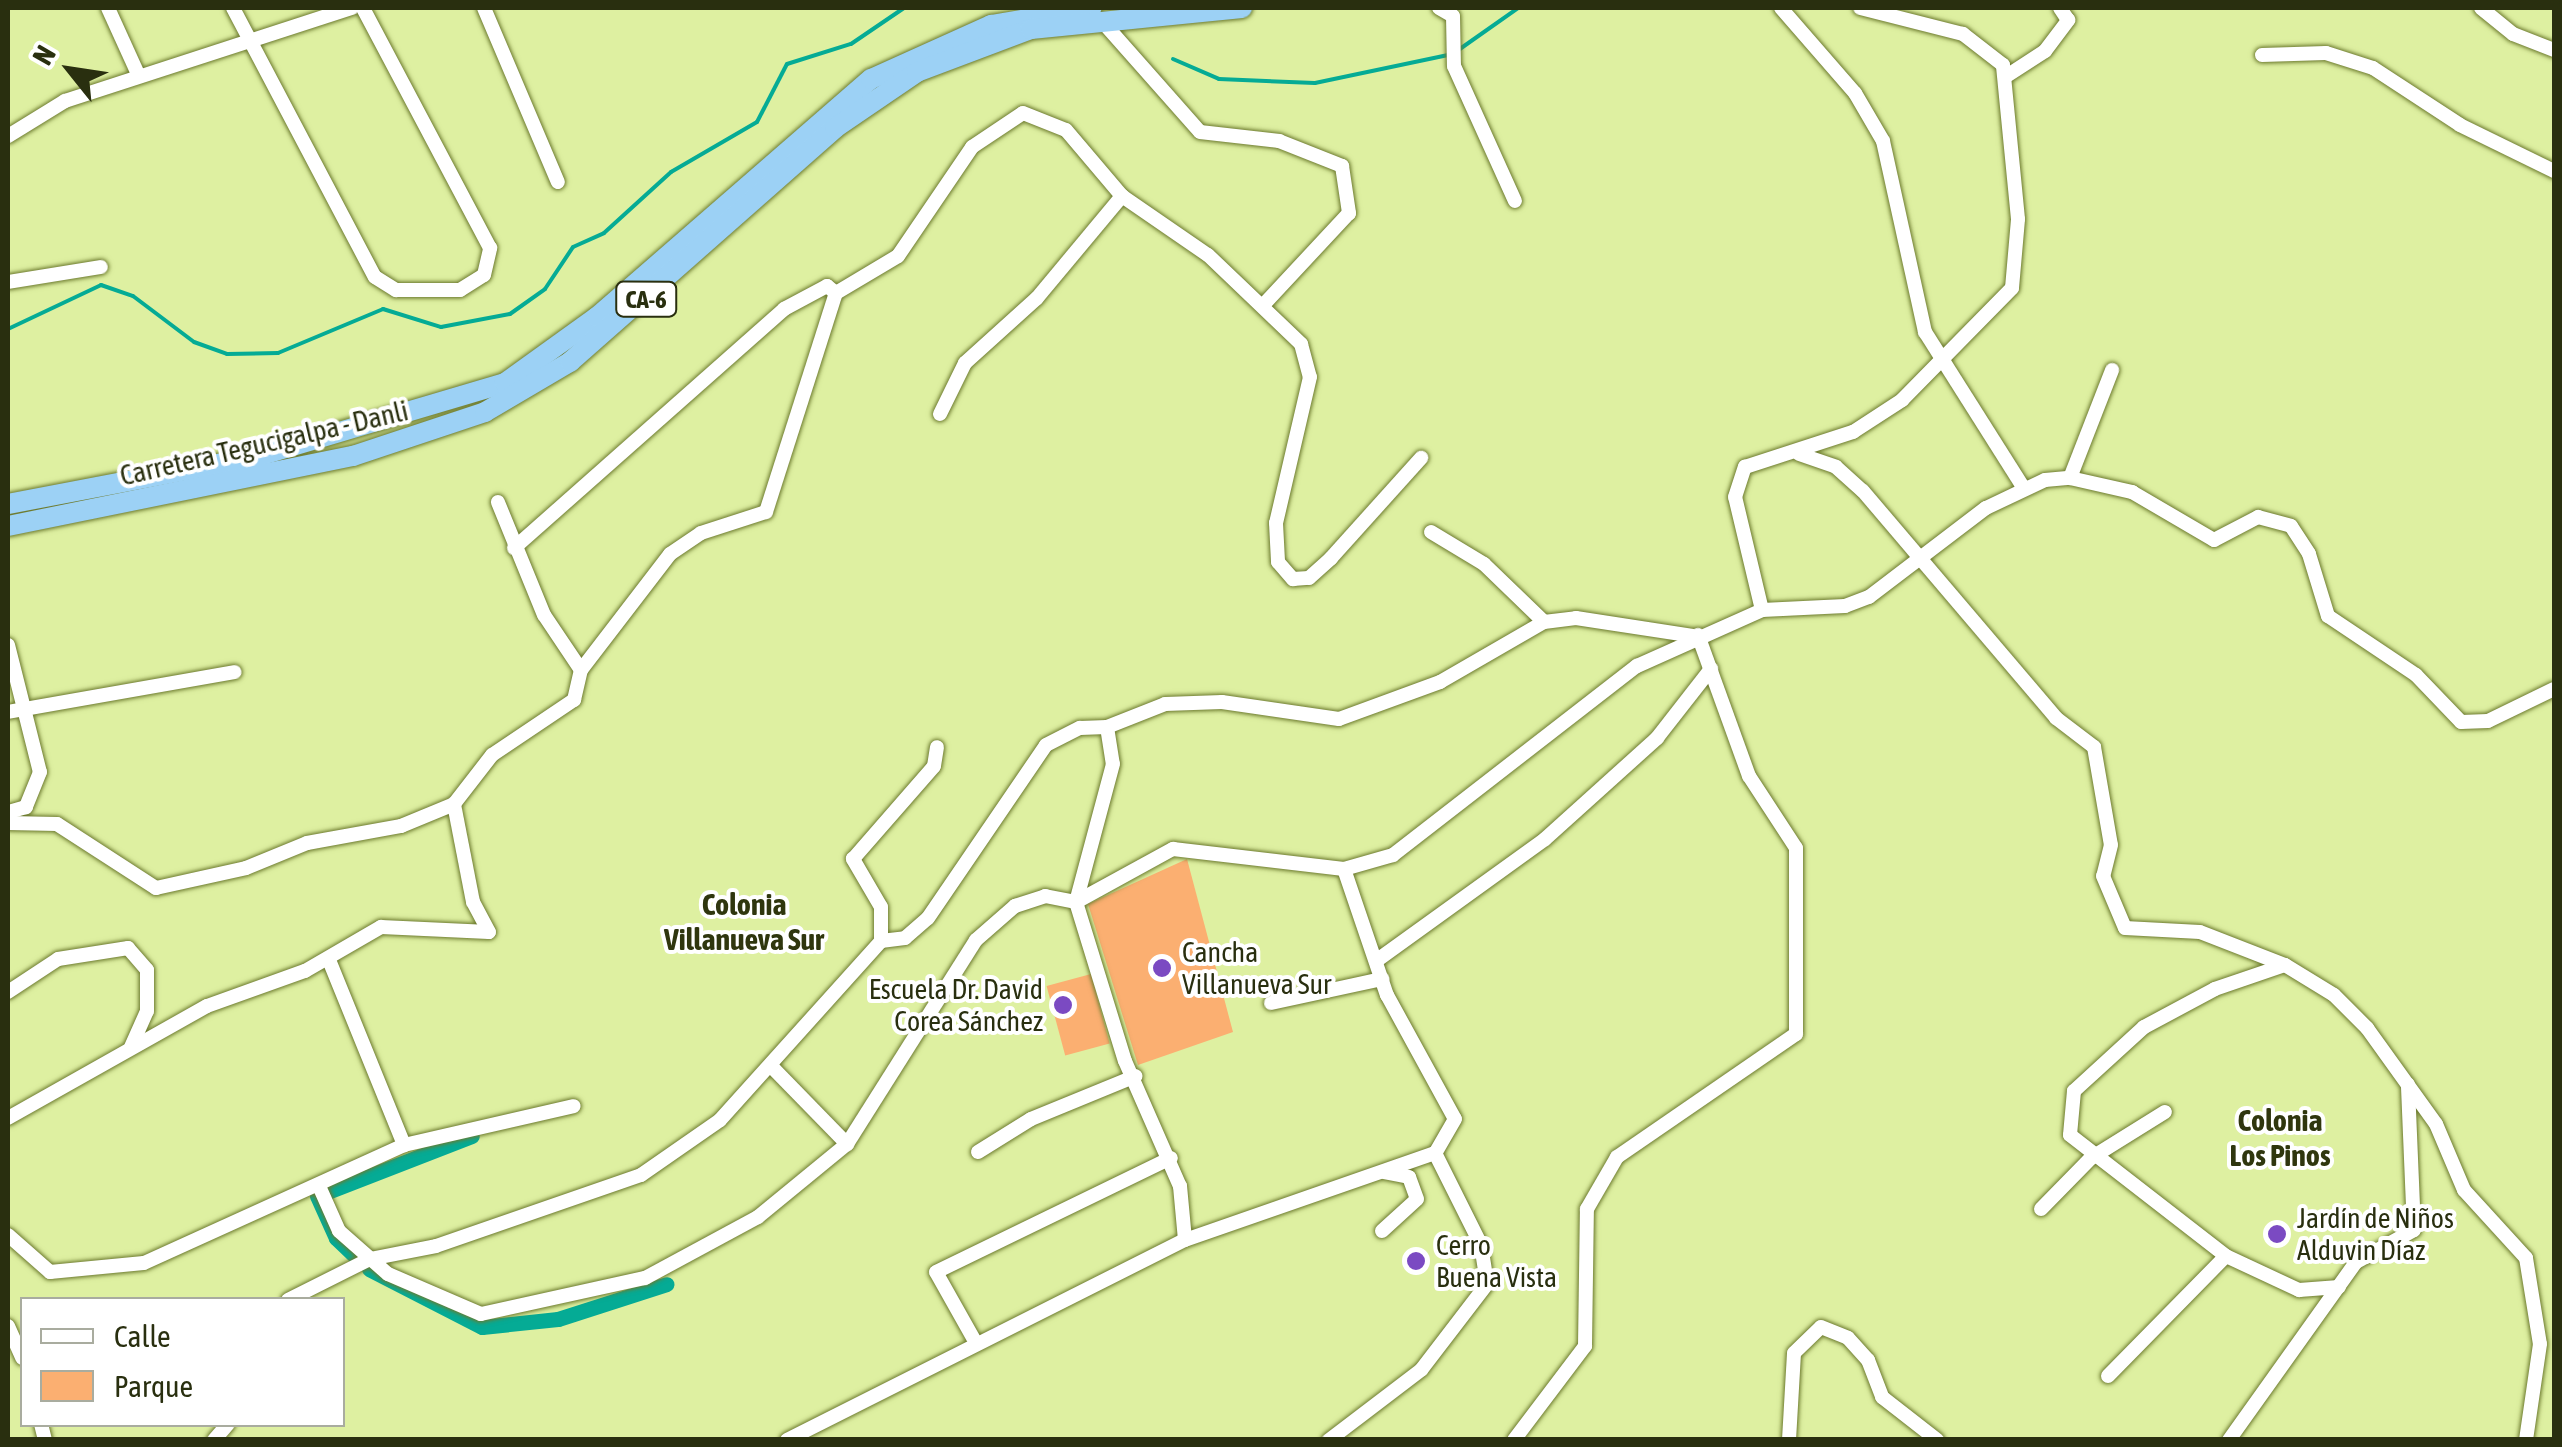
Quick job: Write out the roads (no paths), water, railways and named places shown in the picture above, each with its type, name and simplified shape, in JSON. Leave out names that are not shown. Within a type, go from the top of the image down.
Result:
[{"type":"highway","name":"Carretera Tegucigalpa - Danli","points":[[8,504],[255,457],[505,383],[597,317],[870,79],[991,25],[1095,12],[1242,8]]},
{"type":"highway","name":"Carretera Tegucigalpa - Danli","points":[[8,526],[353,456],[486,412],[534,386],[620,322],[875,97],[968,48],[1095,12]]},
{"type":"street","points":[[108,8],[138,74]]},
{"type":"street","points":[[233,8],[245,41],[375,277],[396,290],[460,290],[484,275],[490,248],[363,8]]},
{"type":"street","points":[[8,136],[34,114],[138,74],[352,8]]},
{"type":"street","points":[[484,8],[558,182]]},
{"type":"street","points":[[1439,8],[1453,16],[1449,38],[1454,66],[1515,202]]},
{"type":"street","points":[[1780,8],[1856,93],[1883,141],[1925,332],[2023,487]]},
{"type":"street","points":[[1762,610],[1735,498],[1745,467],[1799,454],[1853,432],[1944,360],[2012,288],[2018,218],[2003,65],[1963,34],[1860,8]]},
{"type":"street","points":[[2005,76],[2045,52],[2068,20],[2060,8]]},
{"type":"street","points":[[2485,9],[2554,50]]},
{"type":"street","points":[[1095,12],[1200,132],[1279,140],[1342,166],[1349,213],[1264,304]]},
{"type":"street","points":[[2262,54],[2326,53],[2373,68],[2460,125],[2554,171]]},
{"type":"street","points":[[8,823],[57,824],[156,888],[246,868],[307,843],[401,826],[454,804],[492,756],[574,700],[581,670],[670,554],[701,534],[766,512],[836,293],[898,256],[972,147],[1022,113],[1066,130],[1122,196],[1264,304],[1301,344],[1310,377],[1276,523],[1278,562],[1293,580],[1309,578],[1331,558],[1422,458]]},
{"type":"street","points":[[940,414],[965,363],[1008,329],[1122,196]]},
{"type":"street","points":[[8,282],[101,267]]},
{"type":"street","points":[[514,548],[784,309],[827,286],[836,293]]},
{"type":"street","points":[[2070,478],[2112,370]]},
{"type":"street","points":[[1799,454],[1850,479],[1921,561],[1984,624],[2056,718],[2082,731],[2094,748],[2111,845],[2103,876],[2125,928],[2200,932],[2285,966],[2354,1011],[2408,1084],[2464,1190],[2526,1258],[2540,1344],[2526,1440]]},
{"type":"street","points":[[319,1186],[330,1219],[370,1259],[434,1298],[481,1314],[537,1307],[645,1278],[758,1218],[847,1144],[976,940],[1015,906],[1046,896],[1076,902],[1173,848],[1344,869],[1393,855],[1584,699],[1698,636],[1762,610],[1844,606],[1921,561],[2023,487],[2070,478],[2132,492],[2207,539],[2258,516],[2291,526],[2309,554],[2328,616],[2416,675],[2460,722],[2488,721],[2554,690]]},
{"type":"street","points":[[498,502],[544,615],[581,670]]},
{"type":"street","points":[[1431,532],[1484,564],[1544,622]]},
{"type":"street","points":[[294,1297],[370,1259],[436,1246],[641,1175],[720,1120],[882,941],[905,938],[928,918],[1046,745],[1080,728],[1107,727],[1165,704],[1222,702],[1339,719],[1440,682],[1544,622],[1576,618],[1698,636]]},
{"type":"street","points":[[1514,1440],[1585,1346],[1587,1209],[1617,1157],[1796,1034],[1796,848],[1749,776],[1698,636]]},
{"type":"street","points":[[8,645],[14,710],[40,772],[26,806],[8,812]]},
{"type":"street","points":[[1376,961],[1545,839],[1657,738],[1711,669]]},
{"type":"street","points":[[14,710],[112,699],[234,672]]},
{"type":"street","points":[[1107,727],[1114,764],[1076,902],[1136,1076],[1170,1158],[1188,1218],[1185,1240]]},
{"type":"street","points":[[882,941],[880,907],[853,859],[934,766],[937,747]]},
{"type":"street","points":[[8,1099],[14,1114],[208,1006],[329,960],[381,927],[489,932],[473,902],[454,804]]},
{"type":"street","points":[[787,1440],[1185,1240],[1436,1153],[1455,1119],[1382,979],[1344,869]]},
{"type":"street","points":[[8,992],[58,959],[107,945],[128,948],[148,970],[147,1012],[131,1048]]},
{"type":"street","points":[[329,960],[404,1146]]},
{"type":"street","points":[[2285,966],[2167,1012],[2101,1064],[2074,1091],[2069,1122],[2090,1158],[2226,1256],[2299,1290],[2339,1287]]},
{"type":"street","points":[[1271,1003],[1382,979]]},
{"type":"street","points":[[771,1066],[847,1144]]},
{"type":"street","points":[[978,1152],[1031,1119],[1136,1076]]},
{"type":"street","points":[[2229,1440],[2367,1252],[2414,1230],[2408,1084]]},
{"type":"street","points":[[8,1236],[50,1272],[83,1275],[144,1263],[404,1146],[574,1106]]},
{"type":"street","points":[[2041,1209],[2090,1158],[2166,1112]]},
{"type":"street","points":[[1329,1440],[1421,1370],[1487,1284],[1490,1268],[1436,1153]]},
{"type":"street","points":[[976,1343],[936,1272],[1170,1158]]},
{"type":"street","points":[[1381,1172],[1409,1177],[1417,1199],[1382,1231]]},
{"type":"street","points":[[2108,1376],[2226,1256]]},
{"type":"street","points":[[8,1326],[20,1353]]},
{"type":"street","points":[[1789,1440],[1794,1353],[1821,1328],[1848,1338],[1868,1360],[1882,1398],[1937,1440]]},
{"type":"waterway","points":[[8,329],[101,285],[133,296],[194,342],[227,354],[278,353],[383,309],[441,327],[510,314],[545,289],[573,247],[604,233],[671,172],[757,122],[787,64],[851,44],[904,8]]},
{"type":"waterway","points":[[1457,51],[1518,8]]},
{"type":"waterway","points":[[1173,59],[1219,79],[1315,83],[1448,55]]},
{"type":"waterway","points":[[330,1191],[472,1136]]},
{"type":"waterway","points":[[317,1196],[336,1238],[356,1257]]},
{"type":"waterway","points":[[369,1269],[482,1327],[558,1319],[667,1284]]},
{"type":"place","name":"Cancha Villanueva Sur","points":[[1162,968]]},
{"type":"place","name":"Escuela Dr. David Corea Sánchez","points":[[1063,1005]]},
{"type":"place","name":"Jardín de Niños Alduvin Díaz","points":[[2277,1234]]},
{"type":"place","name":"Cerro Buena Vista","points":[[1416,1261]]},
{"type":"district","name":"Colonia Villanueva Sur","points":[[744,921]]},
{"type":"district","name":"Colonia Los Pinos","points":[[2280,1137]]}]
